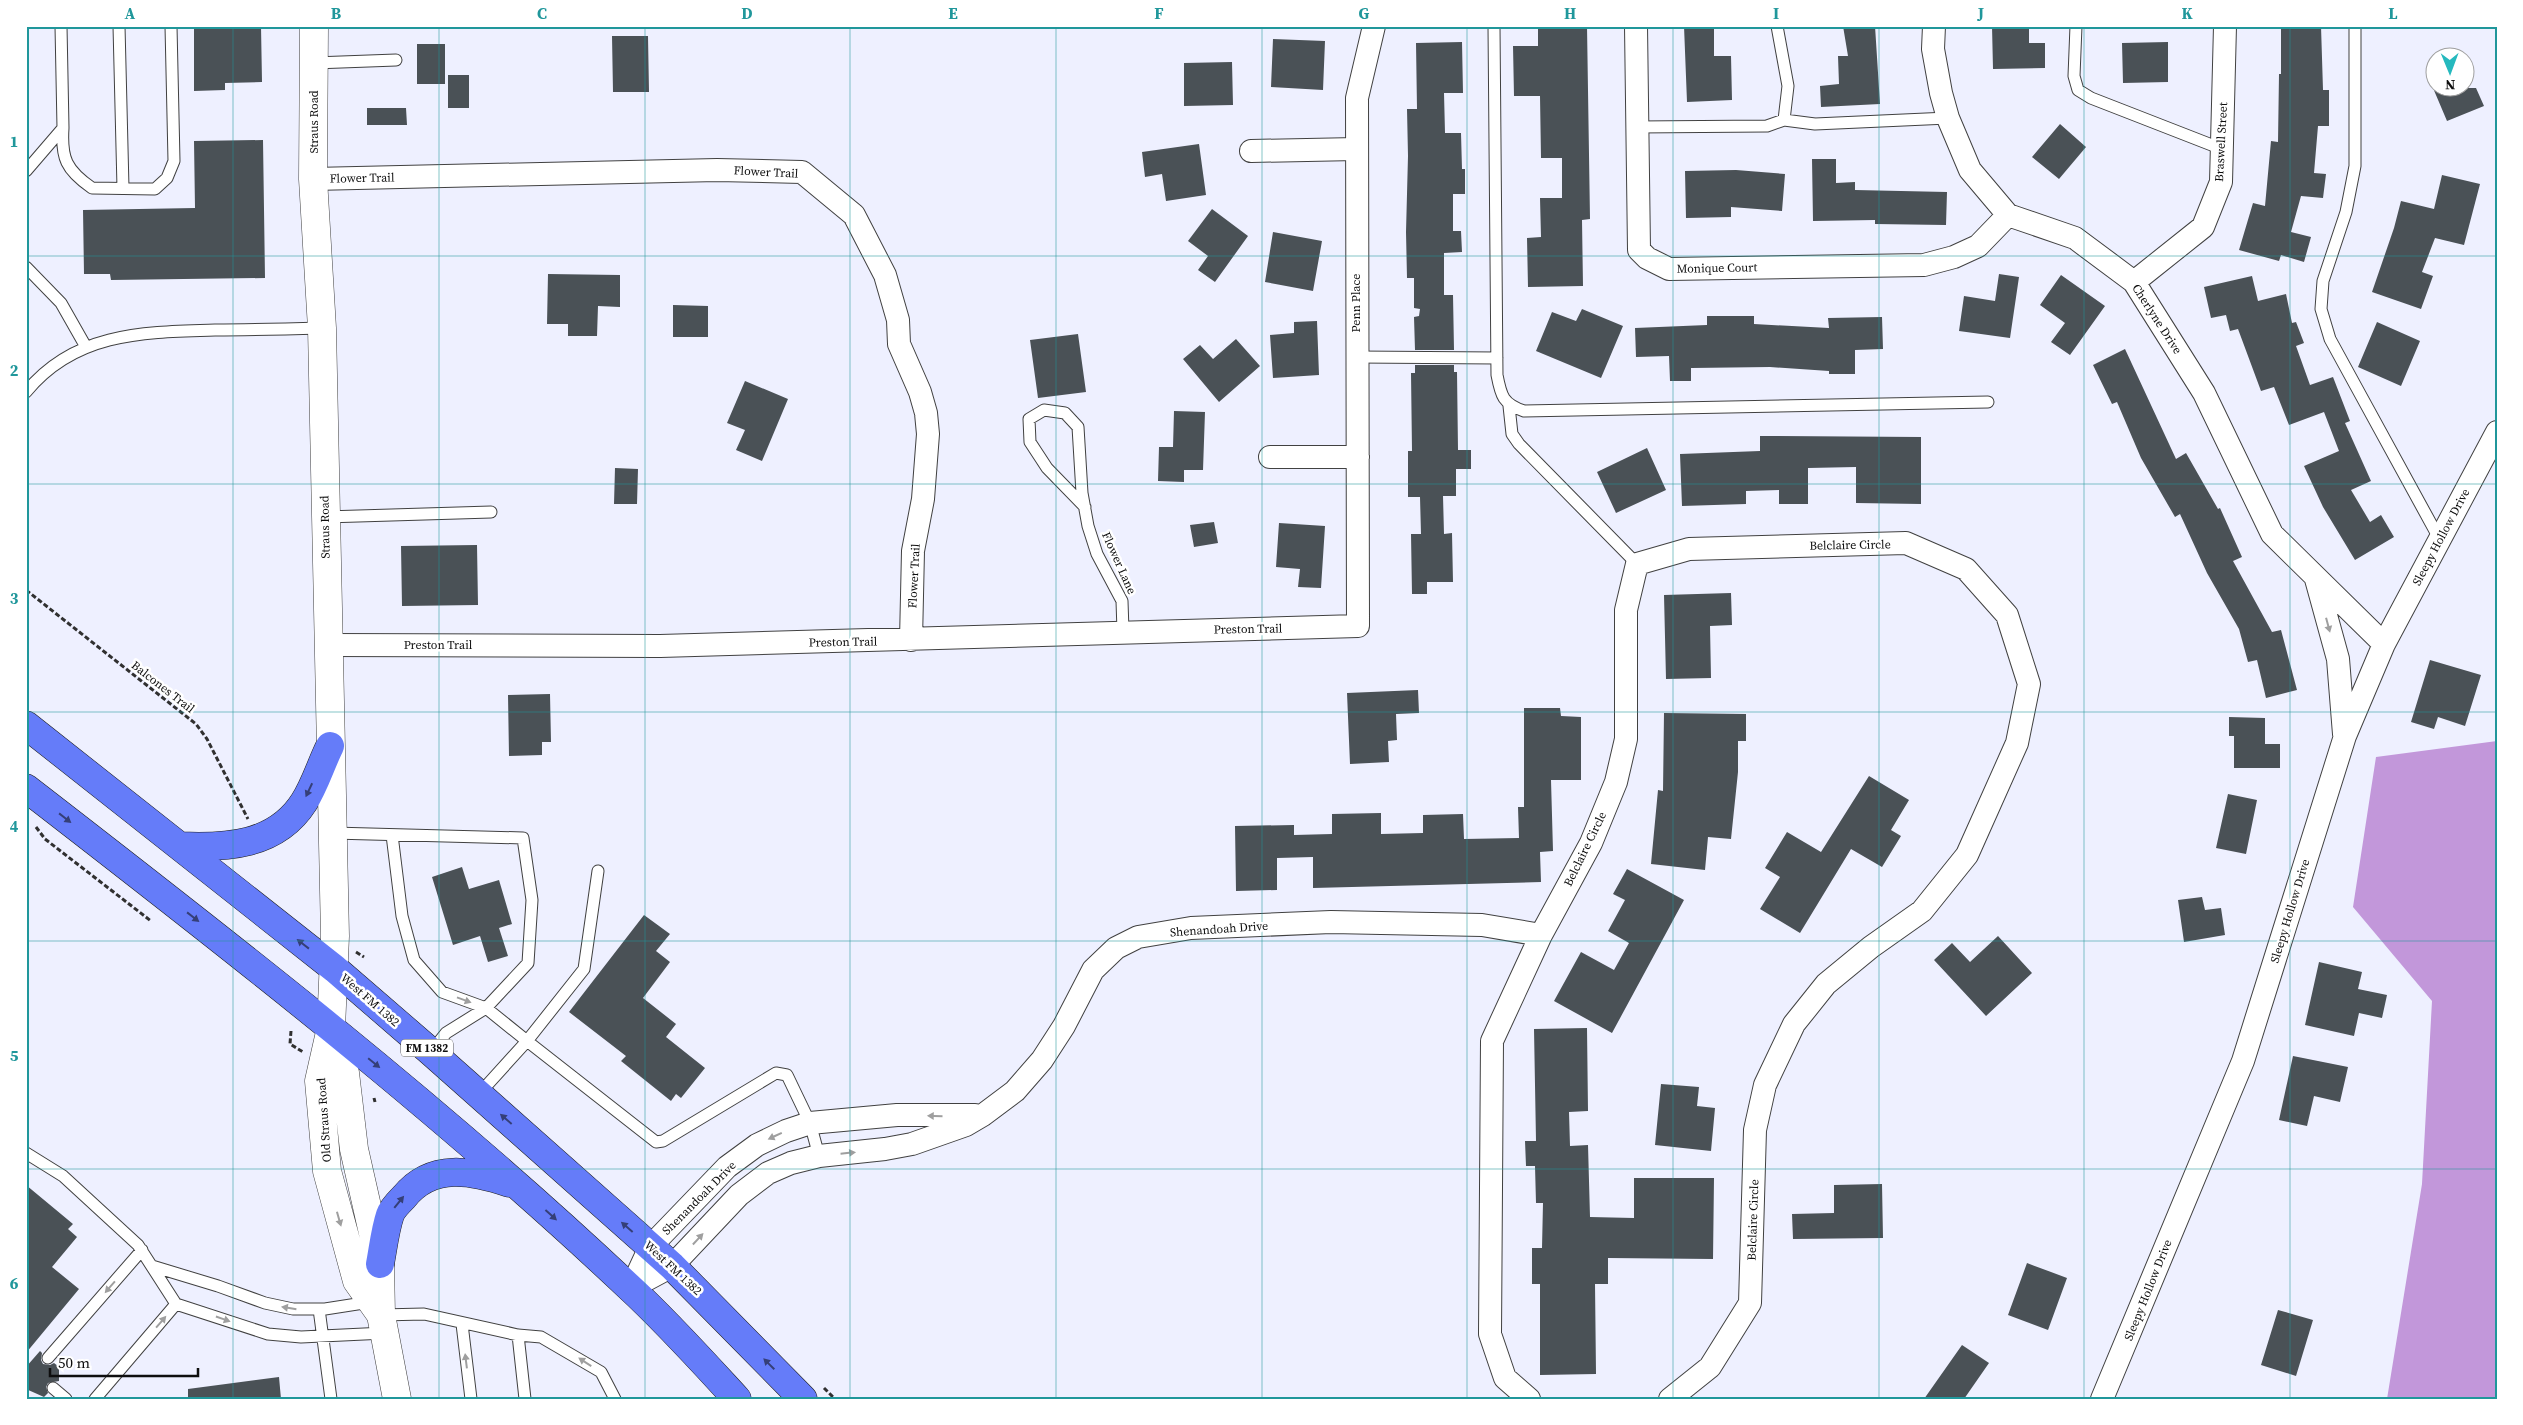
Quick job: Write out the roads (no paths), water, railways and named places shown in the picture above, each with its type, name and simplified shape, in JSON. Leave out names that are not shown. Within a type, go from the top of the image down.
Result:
[{"type":"main road","name":"West FM 1382","points":[[26,725],[335,969],[672,1266],[803,1399]]},
{"type":"main road","points":[[180,846],[229,847],[252,842],[268,835],[289,820],[304,802],[330,746]]},
{"type":"main road","points":[[26,788],[209,930],[331,1028],[519,1186],[631,1288],[737,1399]]},
{"type":"main road","points":[[380,1264],[390,1213],[409,1190],[429,1177],[451,1171],[477,1173],[519,1186]]},
{"type":"street","name":"Straus Road","points":[[314,26],[313,179],[322,328],[335,969],[331,1028]]},
{"type":"street","name":"Penn Place","points":[[1358,626],[1357,98],[1374,26]]},
{"type":"street","name":"Monique Court","points":[[1636,26],[1639,250],[1647,258],[1669,269],[1924,265],[1954,257],[1978,246],[2008,215]]},
{"type":"street","points":[[1934,26],[1933,50],[1948,118],[1970,170],[2008,215]]},
{"type":"street","name":"Braswell Street","points":[[2134,282],[2203,227],[2221,182],[2225,26]]},
{"type":"street","points":[[1252,151],[1356,149]]},
{"type":"street","name":"Flower Trail","points":[[313,179],[708,170],[802,172],[854,215],[885,275],[898,320],[899,344],[920,392],[926,413],[928,434],[923,499],[913,551],[911,640]]},
{"type":"street","name":"Cherlyne Drive","points":[[2008,215],[2075,238],[2134,282],[2204,393],[2272,534],[2384,644]]},
{"type":"street","name":"Sleepy Hollow Drive","points":[[2102,1399],[2243,1061],[2344,736],[2384,644],[2497,432]]},
{"type":"street","points":[[1270,458],[1358,457]]},
{"type":"street","name":"Belclaire Circle","points":[[1529,1399],[1506,1378],[1490,1334],[1490,1097],[1492,1041],[1540,935],[1591,843],[1616,782],[1626,739],[1626,610],[1637,564],[1690,549],[1906,543],[1966,569],[2007,615],[2029,684],[2017,743],[1967,855],[1922,911],[1871,947],[1826,984],[1794,1024],[1766,1085],[1755,1130],[1750,1303],[1710,1367],[1670,1399]]},
{"type":"street","name":"Cherlyne Drive","points":[[2316,578],[2338,659],[2344,736]]},
{"type":"street","name":"Preston Trail","points":[[328,645],[660,646],[911,640],[1123,631],[1358,626]]},
{"type":"street","name":"Shenandoah Drive","points":[[631,1288],[672,1266],[739,1195],[768,1173],[790,1163],[819,1156],[885,1149],[912,1144],[966,1125],[983,1115],[1015,1091],[1042,1060],[1064,1026],[1093,970],[1116,948],[1138,937],[1191,928],[1331,922],[1482,925],[1540,935]]},
{"type":"street","name":"Old Straus Road","points":[[331,1028],[345,1074],[354,1149],[380,1264],[379,1317],[397,1399]]},
{"type":"street","name":"Old Straus Road","points":[[331,1028],[319,1081],[327,1172],[357,1281],[379,1317]]},
{"type":"street","name":"Shenandoah Drive","points":[[631,1288],[650,1246],[726,1168],[757,1145],[786,1131],[810,1123],[897,1115],[983,1115]]},
{"type":"lane","points":[[61,26],[62,149],[67,165],[82,181],[92,188],[155,189],[167,178],[174,160],[171,26]]},
{"type":"lane","points":[[119,26],[123,188]]},
{"type":"lane","points":[[1494,26],[1497,358],[1500,393],[1509,406],[1512,434],[1519,444],[1637,564]]},
{"type":"lane","points":[[1778,26],[1788,86],[1784,120]]},
{"type":"lane","points":[[2076,26],[2074,76],[2078,90],[2091,98],[2222,149]]},
{"type":"lane","points":[[2356,26],[2355,166],[2346,212],[2323,281],[2321,309],[2330,339],[2440,540]]},
{"type":"lane","points":[[314,63],[396,60]]},
{"type":"lane","points":[[1637,127],[1766,126],[1784,120],[1815,124],[1948,118]]},
{"type":"lane","points":[[26,172],[63,128]]},
{"type":"lane","points":[[26,266],[61,302],[86,347]]},
{"type":"lane","points":[[26,392],[35,381],[66,356],[116,337],[161,332],[322,328]]},
{"type":"lane","points":[[1356,357],[1497,358]]},
{"type":"lane","points":[[1509,406],[1524,411],[1988,402]]},
{"type":"lane","name":"Flower Lane","points":[[1085,507],[1047,468],[1030,442],[1028,419],[1044,410],[1065,413],[1078,427],[1088,526],[1098,554],[1122,601],[1123,631]]},
{"type":"lane","points":[[325,517],[491,512]]},
{"type":"lane","points":[[332,833],[523,838],[532,900],[528,963],[486,1008],[446,1033],[430,1052]]},
{"type":"lane","points":[[392,834],[402,916],[414,960],[442,992],[486,1008],[656,1142],[663,1141],[776,1074],[786,1075],[810,1123],[819,1156]]},
{"type":"lane","points":[[478,1095],[527,1041],[584,969],[598,871]]},
{"type":"lane","points":[[26,1153],[63,1176],[142,1250],[176,1304],[268,1334],[321,1337],[379,1317]]},
{"type":"lane","points":[[48,1358],[142,1250]]},
{"type":"lane","points":[[152,1266],[218,1286],[265,1303],[293,1309],[319,1309],[379,1317],[424,1314],[462,1324],[518,1335],[541,1337],[601,1372],[615,1399]]},
{"type":"lane","points":[[95,1399],[176,1304]]},
{"type":"lane","points":[[319,1309],[321,1337],[331,1399]]},
{"type":"lane","points":[[462,1324],[471,1399]]},
{"type":"lane","points":[[518,1335],[525,1399]]},
{"type":"lane","points":[[53,1388],[66,1399]]}]
